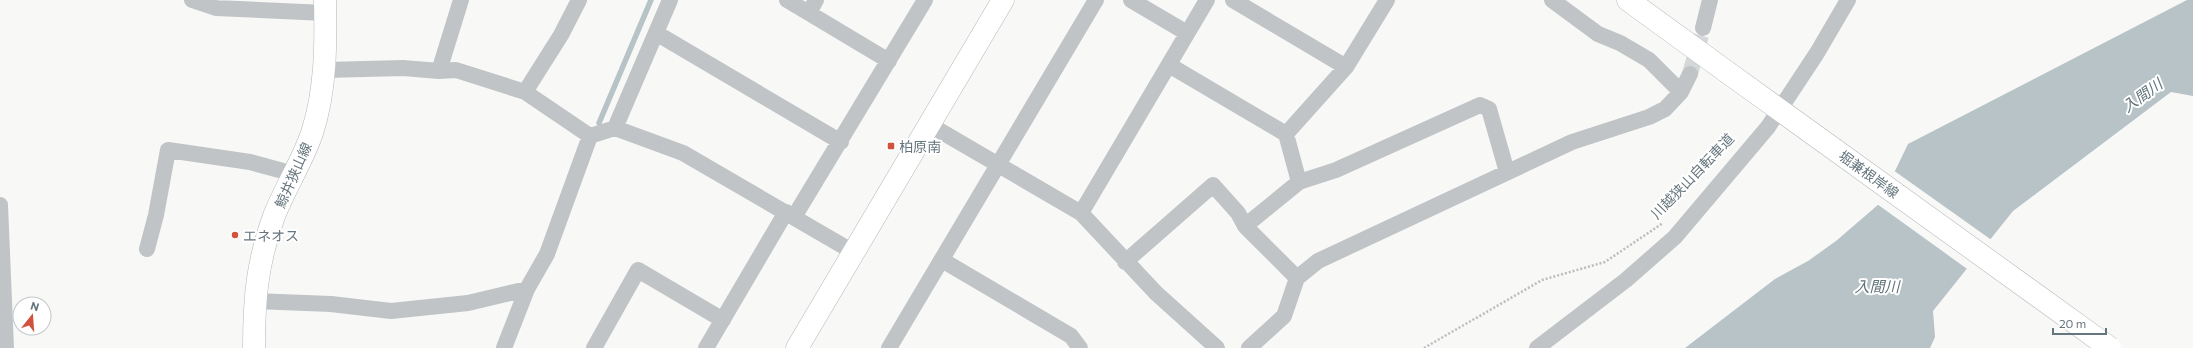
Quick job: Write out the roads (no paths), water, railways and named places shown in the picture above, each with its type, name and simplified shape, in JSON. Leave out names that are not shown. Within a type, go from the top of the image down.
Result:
[{"type":"main road","points":[[797,348],[1003,0]]},
{"type":"main road","name":"堀兼根岸線","points":[[1628,0],[2110,348]]},
{"type":"main road","name":"鯨井狭山線","points":[[254,348],[254,301],[266,242],[275,215],[312,133],[320,102],[325,70],[325,7]]},
{"type":"street","points":[[192,0],[216,8],[325,7]]},
{"type":"street","points":[[439,71],[461,0]]},
{"type":"street","points":[[525,92],[561,35],[579,0]]},
{"type":"street","points":[[615,128],[670,0]]},
{"type":"street","points":[[787,0],[813,6],[888,61]]},
{"type":"street","points":[[706,348],[790,214],[841,142],[925,0]]},
{"type":"street","points":[[892,347],[997,165],[1096,0]]},
{"type":"street","points":[[1131,0],[1187,33]]},
{"type":"street","points":[[1081,213],[1207,0]]},
{"type":"street","points":[[1233,0],[1346,67]]},
{"type":"street","points":[[1286,134],[1346,67],[1387,0]]},
{"type":"street","points":[[1552,0],[1598,34],[1620,43],[1649,60],[1681,92]]},
{"type":"street","points":[[1703,28],[1710,0]]},
{"type":"street","points":[[1537,348],[1626,280],[1675,237],[1768,127],[1817,53],[1848,0]]},
{"type":"street","points":[[656,33],[841,142]]},
{"type":"street","points":[[1169,65],[1286,134],[1299,182]]},
{"type":"street","points":[[325,70],[403,68],[439,71],[456,70],[525,92],[590,136]]},
{"type":"street","points":[[1249,348],[1284,316],[1297,278],[1318,262],[1572,142],[1649,117],[1665,109],[1681,92],[1690,74]]},
{"type":"street","points":[[1245,226],[1299,182],[1336,170],[1480,105],[1489,109],[1507,172]]},
{"type":"street","points":[[930,125],[1081,213],[1125,262],[1217,348]]},
{"type":"street","points":[[590,136],[615,128],[683,153],[855,252]]},
{"type":"street","points":[[504,348],[527,289],[547,254],[590,136]]},
{"type":"street","points":[[147,249],[156,215],[168,150],[250,162],[294,174]]},
{"type":"street","points":[[1125,262],[1213,185],[1238,213],[1245,226],[1297,278]]},
{"type":"street","points":[[0,205],[6,348]]},
{"type":"street","points":[[942,260],[1071,336],[1080,348]]},
{"type":"street","points":[[594,348],[638,270],[723,320]]},
{"type":"street","points":[[254,301],[331,304],[391,311],[468,302],[527,289]]},
{"type":"water","name":"入間川","points":[[2187,0],[2193,0],[2193,96],[2171,92],[2013,211],[1933,311],[1935,337],[1930,348],[1685,348],[1775,279],[1808,261],[1836,241],[1879,204],[1908,144]]},
{"type":"waterway","points":[[599,123],[651,0]]},
{"type":"tunnel","points":[[1690,74],[1703,28]]},
{"type":"place","name":"柏原南","points":[[891,146]]},
{"type":"place","name":"エネオス","points":[[235,235]]}]
